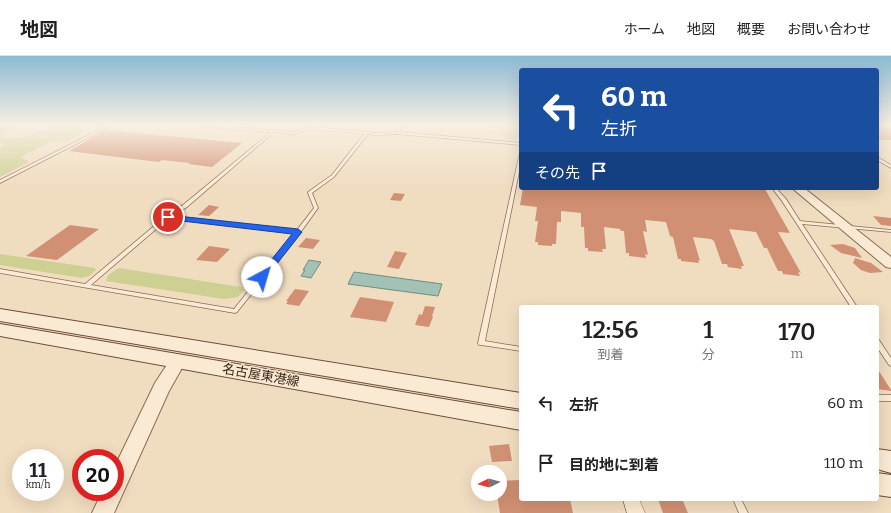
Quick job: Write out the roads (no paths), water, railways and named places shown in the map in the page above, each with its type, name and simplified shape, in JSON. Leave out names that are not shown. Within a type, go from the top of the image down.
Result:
[{"type":"main road","name":"名古屋東港線","points":[[0,315],[519,401]]},
{"type":"main road","name":"名古屋東港線","points":[[0,330],[519,421]]},
{"type":"main road","points":[[879,459],[891,462]]},
{"type":"main road","points":[[879,484],[891,486]]},
{"type":"street","points":[[799,190],[891,264]]},
{"type":"street","points":[[124,468],[161,388],[178,361]]},
{"type":"street","points":[[104,513],[109,501]]},
{"type":"street","points":[[632,501],[636,513]]},
{"type":"lane","points":[[0,182],[69,146]]},
{"type":"lane","points":[[86,286],[256,146]]},
{"type":"lane","points":[[0,271],[235,311],[316,208],[310,193],[333,176],[356,146]]},
{"type":"lane","points":[[879,159],[891,167]]},
{"type":"lane","points":[[519,163],[481,344],[519,349]]},
{"type":"lane","points":[[775,190],[853,305]]},
{"type":"lane","points":[[168,217],[298,232]]},
{"type":"lane","points":[[798,222],[891,231]]},
{"type":"lane","points":[[879,345],[891,363]]},
{"type":"lane","points":[[879,398],[891,398]]},
{"type":"lane","points":[[738,501],[744,513]]}]
